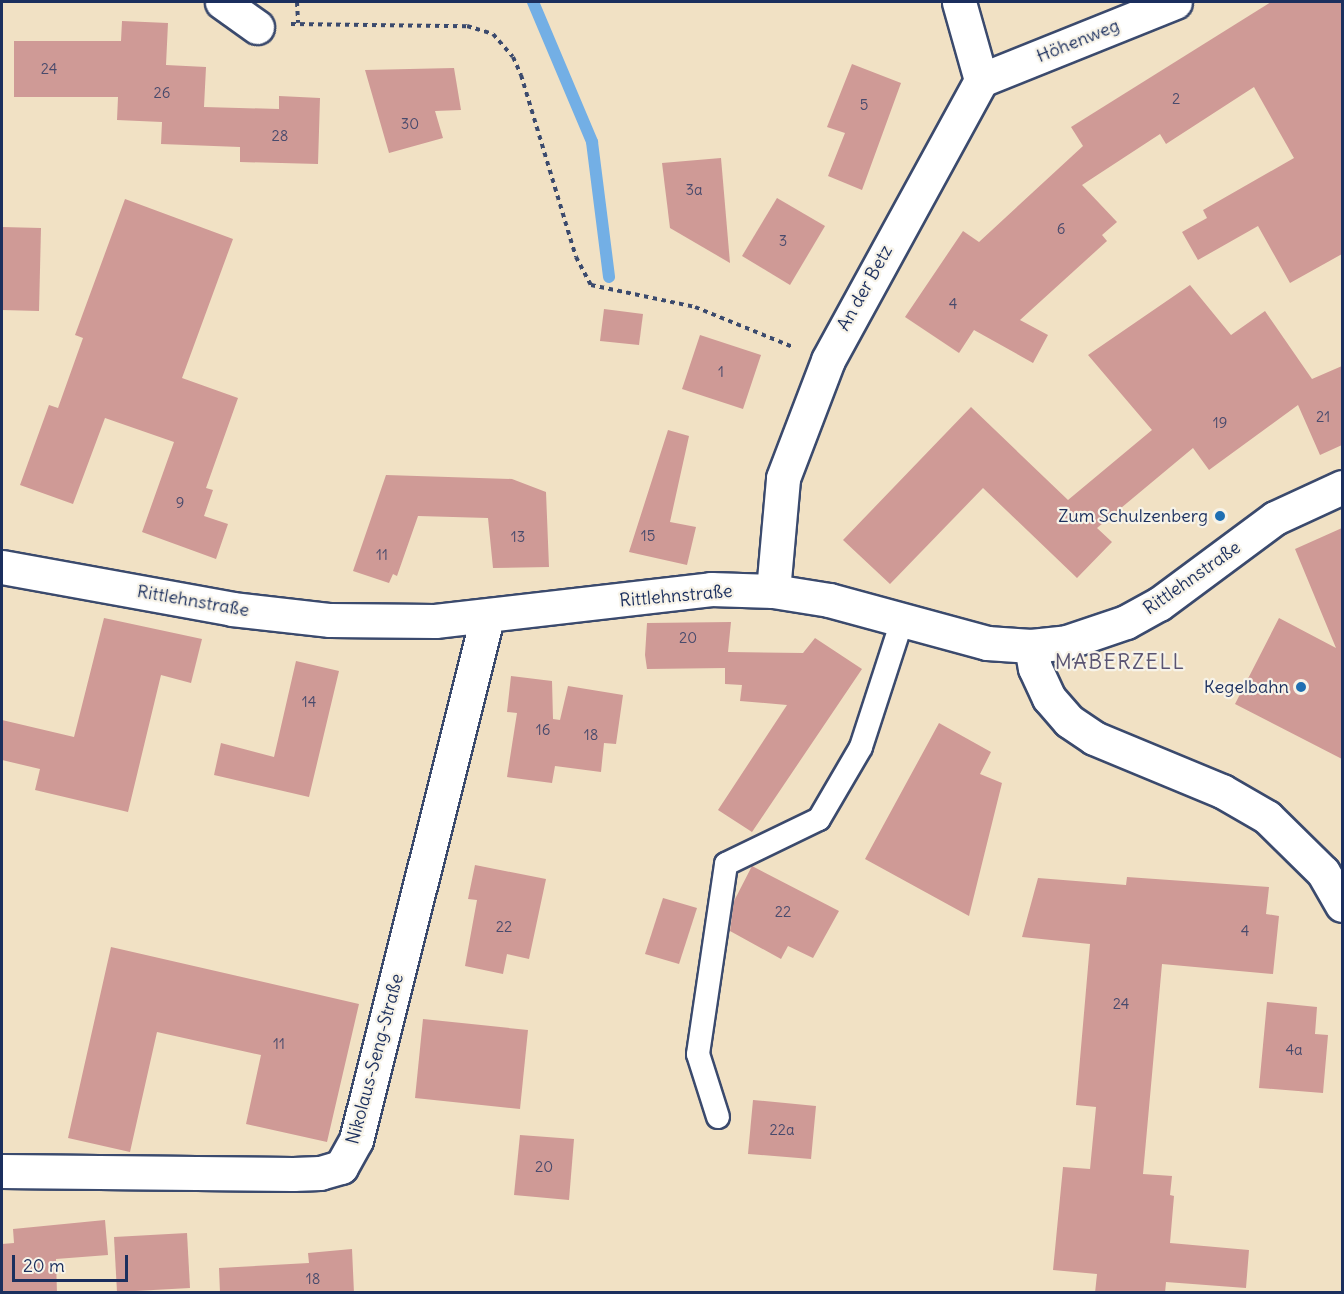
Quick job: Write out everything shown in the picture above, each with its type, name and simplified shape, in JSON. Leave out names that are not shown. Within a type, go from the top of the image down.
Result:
[{"type":"street","points":[[222,2],[257,27]]},
{"type":"street","points":[[958,2],[981,80]]},
{"type":"street","name":"Höhenweg","points":[[981,80],[1175,2]]},
{"type":"street","name":"An der Betz","points":[[773,591],[783,478],[828,360],[981,80]]},
{"type":"street","name":"Rittlehnstraße","points":[[2,567],[232,609],[330,620],[418,622],[487,618],[711,589],[773,591],[829,600],[987,643],[1031,646],[1067,642],[1126,622],[1159,604],[1275,518],[1342,487]]},
{"type":"street","name":"Nikolaus-Seng-Straße","points":[[2,1172],[293,1174],[320,1173],[341,1167],[356,1140],[487,618]]},
{"type":"street","points":[[1031,646],[1035,668],[1049,698],[1069,722],[1094,738],[1222,791],[1267,818],[1323,872],[1342,905]]},
{"type":"lane","points":[[718,1117],[698,1054],[726,864],[819,819],[861,747],[902,621]]},
{"type":"path","points":[[297,2],[298,23],[467,26],[493,34],[513,57],[521,75],[576,257],[591,285],[695,307],[804,351]]},
{"type":"building","points":[[1271,2],[1342,2],[1342,254],[1290,283],[1258,226],[1198,260],[1182,232],[1207,218],[1203,210],[1294,158],[1254,87],[1166,144],[1160,134],[1082,185],[1117,222],[1102,235],[1107,241],[1020,320],[1048,335],[1033,363],[974,330],[959,353],[905,317],[963,231],[979,242],[1083,146],[1071,127]]},
{"type":"building","points":[[122,21],[168,23],[166,65],[206,67],[204,107],[279,109],[279,96],[320,98],[318,164],[240,162],[240,147],[161,144],[162,122],[117,120],[118,97],[14,97],[14,41],[121,41]]},
{"type":"building","points":[[852,64],[901,83],[862,190],[828,176],[845,133],[827,127]]},
{"type":"building","points":[[454,68],[461,110],[435,111],[443,138],[389,153],[365,70]]},
{"type":"building","points":[[721,158],[730,263],[670,228],[662,163]]},
{"type":"building","points":[[777,198],[825,226],[790,285],[742,256]]},
{"type":"building","points":[[125,199],[233,239],[182,378],[238,398],[206,488],[213,490],[204,516],[228,524],[216,559],[142,532],[174,442],[105,418],[73,504],[20,485],[49,405],[58,408],[83,338],[75,335]]},
{"type":"building","points":[[2,227],[41,228],[39,311],[2,310]]},
{"type":"building","points":[[1190,285],[1231,335],[1265,311],[1312,379],[1342,366],[1342,445],[1320,455],[1298,405],[1209,470],[1193,448],[1097,528],[1112,542],[1077,578],[983,488],[890,584],[843,540],[971,407],[1068,500],[1152,430],[1088,355]]},
{"type":"building","points":[[604,309],[643,314],[639,345],[600,341]]},
{"type":"building","points":[[700,335],[761,355],[743,409],[682,389]]},
{"type":"building","points":[[668,430],[689,436],[670,522],[696,527],[687,565],[629,552]]},
{"type":"building","points":[[386,475],[512,479],[546,492],[549,567],[493,568],[488,518],[418,516],[397,576],[393,574],[389,583],[353,571]]},
{"type":"building","points":[[1342,528],[1342,759],[1235,704],[1279,618],[1336,648],[1295,549]]},
{"type":"building","points":[[104,618],[202,639],[191,683],[161,675],[128,812],[35,790],[40,769],[2,760],[2,720],[74,737]]},
{"type":"building","points":[[731,622],[728,652],[803,653],[815,638],[862,669],[752,832],[718,810],[787,705],[740,701],[742,685],[725,684],[725,668],[647,669],[645,655],[647,623]]},
{"type":"building","points":[[296,661],[339,671],[309,797],[214,775],[221,743],[274,757]]},
{"type":"building","points":[[511,676],[552,681],[553,719],[560,720],[568,686],[623,695],[616,744],[604,743],[601,772],[555,766],[552,783],[507,777],[517,713],[507,712]]},
{"type":"building","points":[[939,723],[991,752],[980,774],[1002,783],[969,916],[865,859]]},
{"type":"building","points":[[475,865],[546,879],[529,959],[507,954],[503,974],[465,966],[477,900],[468,899]]},
{"type":"building","points":[[752,866],[839,911],[813,958],[788,946],[781,959],[730,931],[734,901]]},
{"type":"building","points":[[1127,877],[1269,887],[1266,914],[1279,916],[1273,974],[1162,964],[1143,1174],[1172,1176],[1170,1195],[1174,1196],[1170,1243],[1249,1250],[1246,1288],[1166,1282],[1165,1293],[1095,1293],[1097,1274],[1053,1270],[1063,1167],[1090,1169],[1096,1107],[1076,1105],[1090,944],[1022,937],[1038,878],[1126,885]]},
{"type":"building","points":[[663,898],[697,908],[679,964],[645,954]]},
{"type":"building","points":[[111,947],[359,1004],[327,1142],[246,1124],[261,1055],[157,1032],[130,1152],[68,1138]]},
{"type":"building","points":[[1267,1002],[1317,1007],[1315,1034],[1328,1035],[1323,1093],[1259,1088]]},
{"type":"building","points":[[423,1019],[528,1030],[520,1109],[415,1098]]},
{"type":"building","points":[[753,1100],[816,1106],[811,1159],[748,1154]]},
{"type":"building","points":[[520,1135],[574,1139],[569,1200],[514,1195]]},
{"type":"building","points":[[105,1220],[108,1255],[56,1259],[57,1293],[2,1293],[2,1244],[14,1243],[13,1229]]},
{"type":"building","points":[[187,1233],[190,1288],[117,1292],[114,1237]]},
{"type":"building","points":[[352,1249],[354,1293],[220,1293],[219,1268],[309,1263],[308,1253]]},
{"type":"waterway","points":[[533,2],[592,142],[609,277]]},
{"type":"place","name":"Zum Schulzenberg","points":[[1220,516]]},
{"type":"place","name":"Kegelbahn","points":[[1301,687]]},
{"type":"district","name":"MABERZELL","points":[[1120,662]]}]
